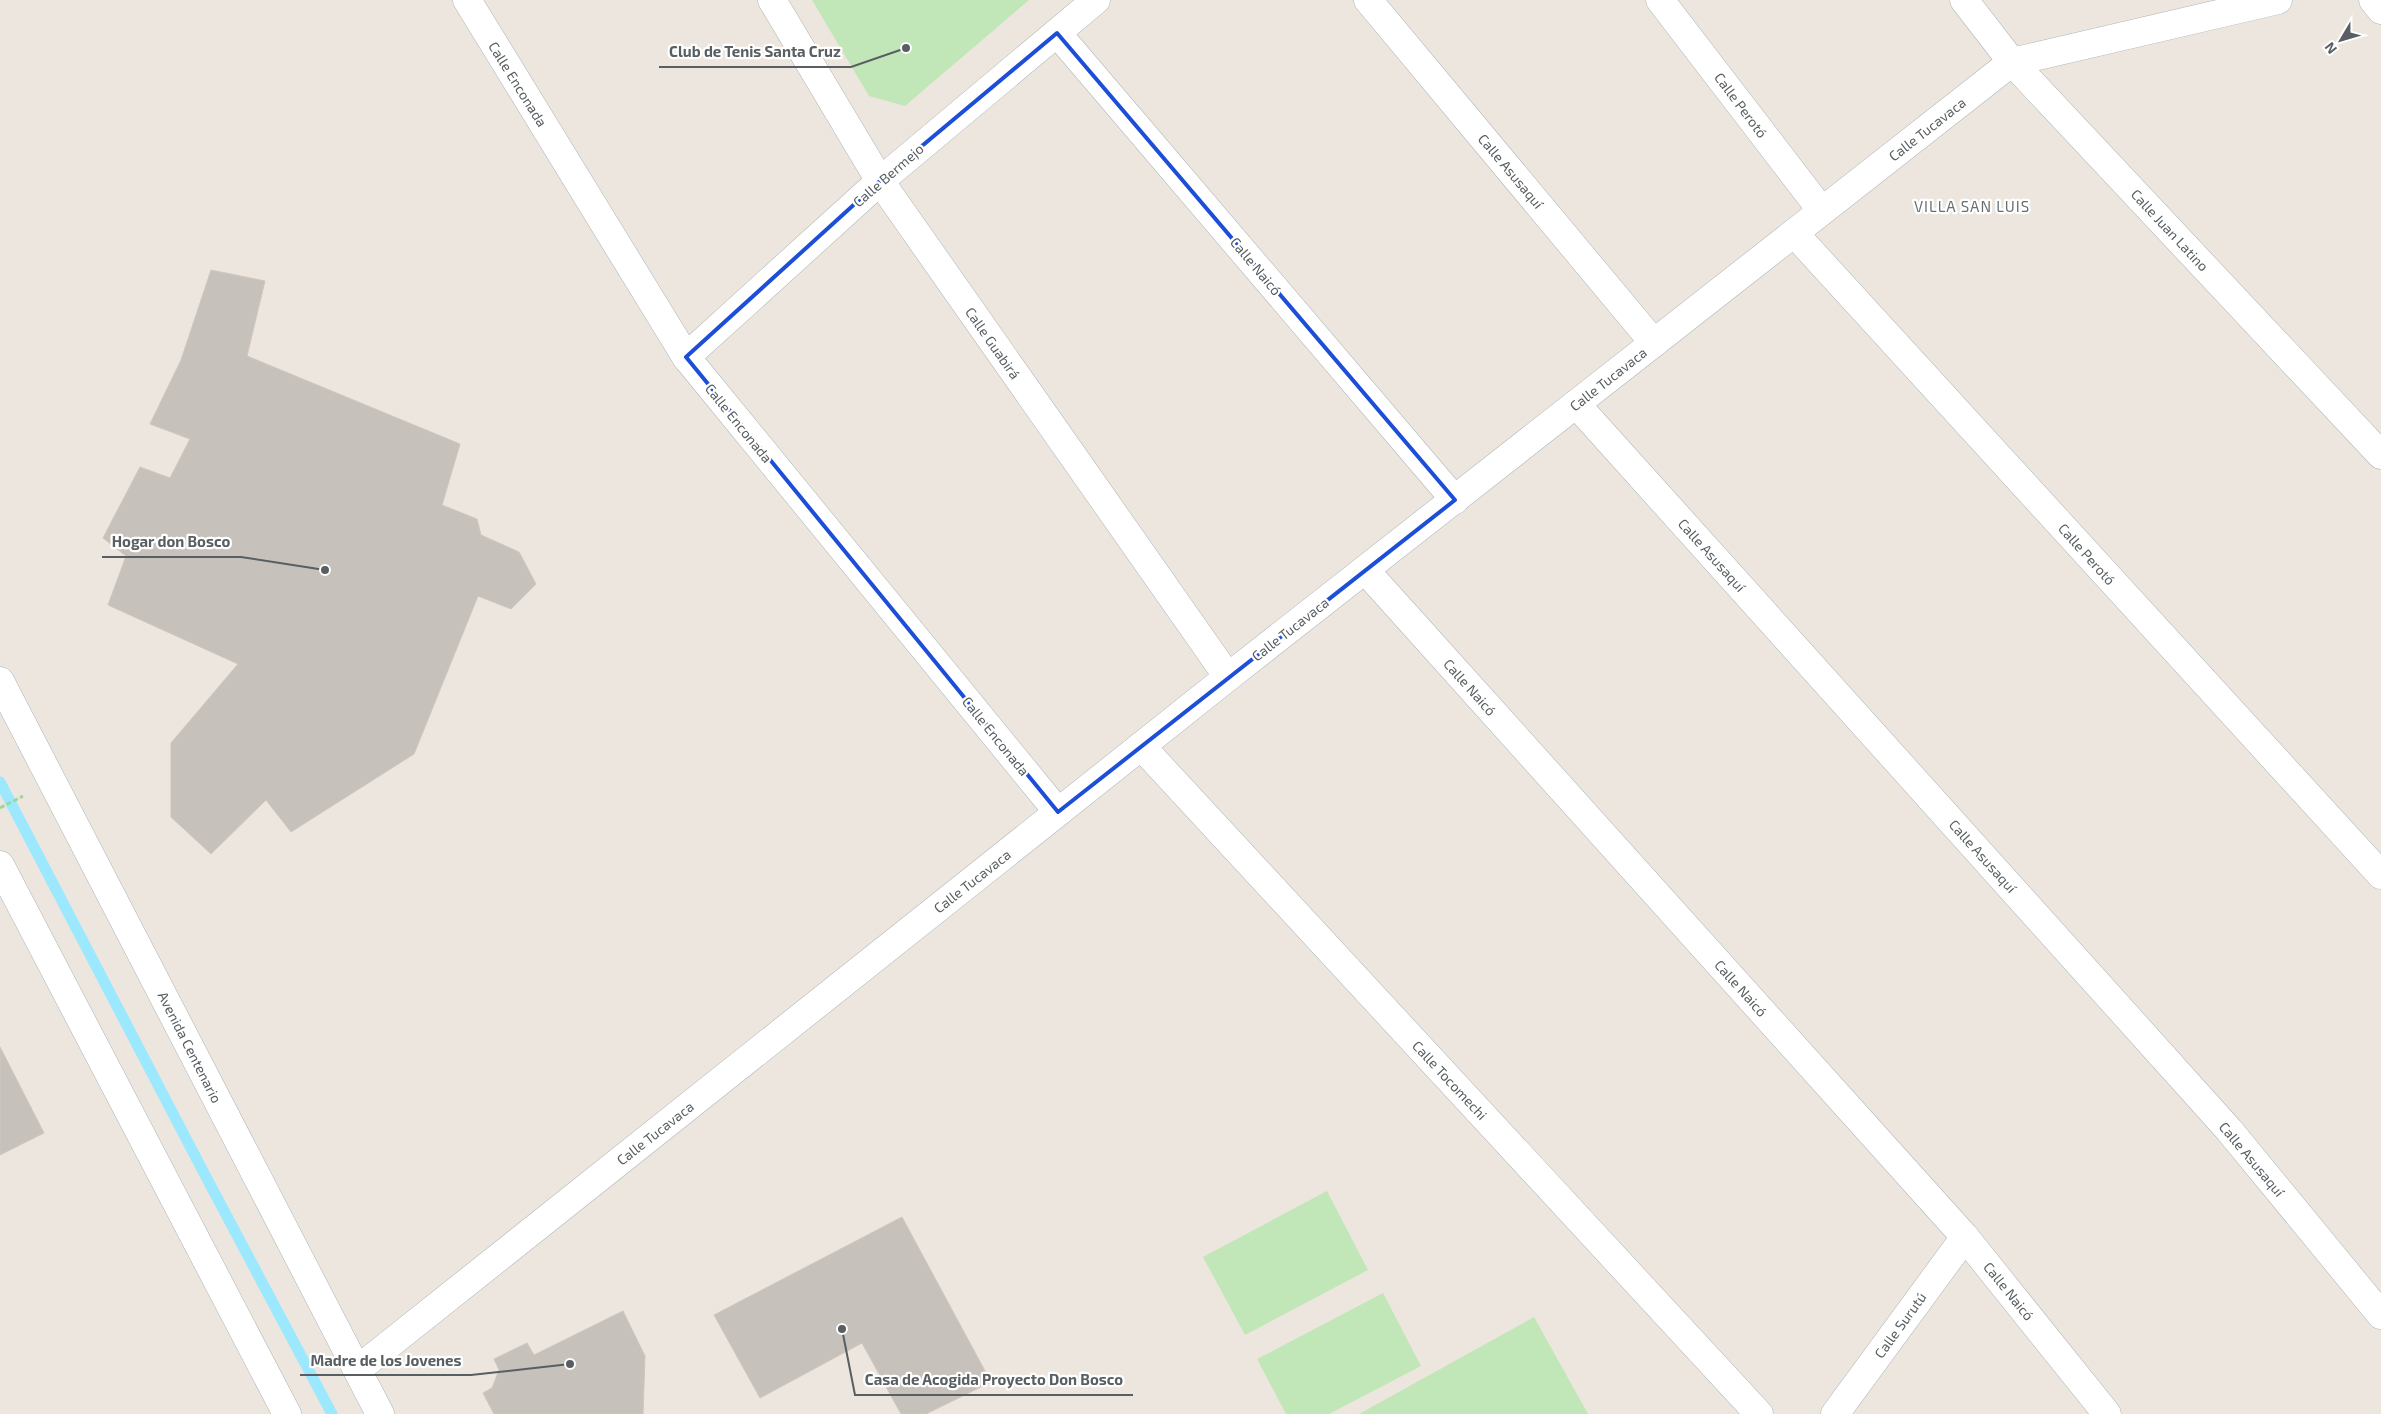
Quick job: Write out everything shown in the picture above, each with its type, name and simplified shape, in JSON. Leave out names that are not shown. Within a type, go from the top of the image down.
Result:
[{"type":"street","name":"Calle Enconada","points":[[466,0],[686,357],[1058,812]]},
{"type":"street","name":"Calle Guabirá","points":[[772,0],[880,181],[1228,677]]},
{"type":"street","name":"Calle Bermejo","points":[[686,357],[880,181],[1096,0]]},
{"type":"street","name":"Calle Asusaquí","points":[[1368,0],[1654,343]]},
{"type":"street","name":"Calle Perotó","points":[[1660,0],[1822,211]]},
{"type":"street","name":"Calle Juan Latino","points":[[1964,0],[2012,62],[2381,455]]},
{"type":"street","name":"Calle Tucavaca","points":[[356,1370],[1228,677],[2012,62],[2278,0]]},
{"type":"street","points":[[2373,0],[2381,10]]},
{"type":"street","name":"Calle Naicó","points":[[1058,33],[1455,500]]},
{"type":"street","name":"Calle Perotó","points":[[1794,233],[2381,875]]},
{"type":"street","name":"Calle Asusaquí","points":[[1576,404],[2229,1130],[2381,1315]]},
{"type":"street","name":"Calle Naicó","points":[[1364,570],[1965,1236],[2107,1414]]},
{"type":"street","name":"Avenida Centenario","points":[[0,680],[380,1414]]},
{"type":"street","name":"Calle Tocomechi","points":[[1142,746],[1759,1414]]},
{"type":"street","points":[[0,865],[287,1414]]},
{"type":"street","name":"Calle Surutú","points":[[1835,1414],[1965,1236]]},
{"type":"path","points":[[0,808],[30,792]]},
{"type":"highlighted area","points":[[1057,33],[1455,500],[1058,812],[686,357],[880,181]]},
{"type":"green space","points":[[812,0],[1029,0],[905,106],[869,96]]},
{"type":"green space","points":[[1327,1191],[1368,1270],[1245,1335],[1203,1257]]},
{"type":"green space","points":[[1383,1293],[1421,1366],[1329,1414],[1286,1414],[1257,1359]]},
{"type":"green space","points":[[1534,1317],[1588,1414],[1359,1414]]},
{"type":"building","points":[[211,270],[265,281],[247,356],[460,444],[442,505],[477,519],[481,535],[519,552],[536,584],[511,609],[478,596],[414,754],[291,832],[266,800],[211,854],[171,817],[171,743],[238,664],[108,605],[126,556],[103,538],[140,467],[170,478],[190,439],[150,424],[181,360]]},
{"type":"building","points":[[0,1047],[44,1133],[0,1155]]},
{"type":"building","points":[[902,1217],[991,1382],[926,1414],[901,1414],[862,1343],[760,1398],[714,1315]]},
{"type":"building","points":[[623,1311],[645,1356],[643,1414],[494,1414],[483,1393],[492,1388],[499,1370],[494,1359],[527,1343],[534,1355]]},
{"type":"waterway","points":[[0,782],[332,1414]]},
{"type":"place","name":"Club de Tenis Santa Cruz","points":[[906,48]]},
{"type":"place","name":"Hogar don Bosco","points":[[325,570]]},
{"type":"place","name":"Casa de Acogida Proyecto Don Bosco","points":[[842,1329]]},
{"type":"place","name":"Madre de los Jovenes","points":[[570,1364]]},
{"type":"district","name":"VILLA SAN LUIS","points":[[1972,206]]}]
